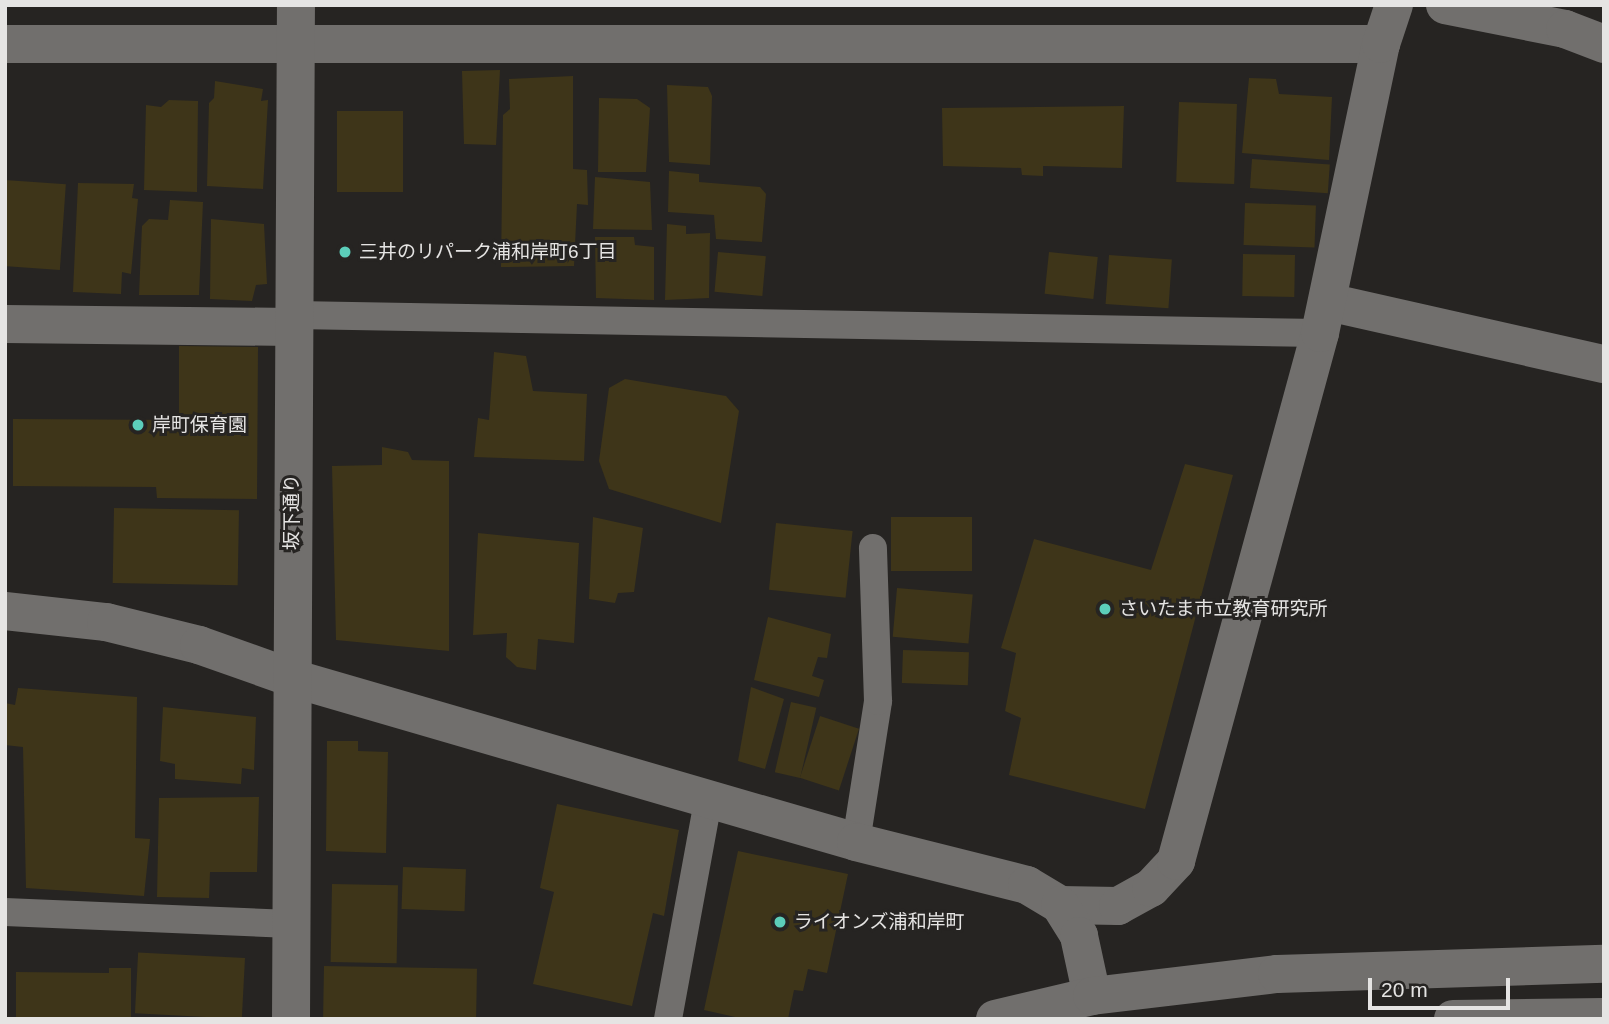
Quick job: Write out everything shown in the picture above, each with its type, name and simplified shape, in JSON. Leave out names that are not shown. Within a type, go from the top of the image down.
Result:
[{"type":"street","name":"坂下通り","points":[[291,1019],[296,5]]},
{"type":"street","points":[[1060,905],[1118,906],[1152,888],[1176,861],[1324,317],[1381,44],[1394,5]]},
{"type":"street","points":[[1445,5],[1565,29],[1604,44]]},
{"type":"street","points":[[5,44],[830,47],[1381,44]]},
{"type":"street","points":[[1324,317],[1604,364]]},
{"type":"street","points":[[5,324],[294,321]]},
{"type":"street","points":[[5,611],[106,622],[198,645],[292,678],[709,796],[856,842],[1027,885],[1060,905],[1079,936],[1092,996]]},
{"type":"street","points":[[995,1019],[1092,996],[1277,974],[1604,964]]},
{"type":"street","points":[[1453,1019],[1604,1017]]},
{"type":"lane","points":[[294,321],[1324,317]]},
{"type":"lane","points":[[856,842],[878,701],[873,548]]},
{"type":"lane","points":[[668,1019],[709,796]]},
{"type":"lane","points":[[5,912],[291,924]]},
{"type":"building","points":[[500,70],[496,145],[464,144],[462,71]]},
{"type":"building","points":[[573,76],[573,169],[587,170],[588,205],[577,204],[574,266],[501,267],[503,115],[510,109],[509,79]]},
{"type":"building","points":[[1249,78],[1276,79],[1279,94],[1332,97],[1329,160],[1242,153]]},
{"type":"building","points":[[215,81],[263,89],[261,101],[268,100],[263,189],[207,186],[209,103],[214,98]]},
{"type":"building","points":[[667,85],[708,87],[712,96],[710,165],[669,162]]},
{"type":"building","points":[[599,98],[637,99],[650,108],[646,172],[598,172]]},
{"type":"building","points":[[169,100],[198,101],[197,192],[144,190],[146,105],[161,107]]},
{"type":"building","points":[[1179,102],[1237,104],[1234,184],[1176,182]]},
{"type":"building","points":[[1124,106],[1122,168],[1043,166],[1043,176],[1022,175],[1021,168],[943,166],[942,108]]},
{"type":"building","points":[[337,111],[403,111],[403,192],[337,192]]},
{"type":"building","points":[[1252,159],[1330,164],[1328,193],[1250,188]]},
{"type":"building","points":[[669,171],[699,174],[699,182],[760,187],[766,194],[762,242],[716,239],[714,215],[668,212]]},
{"type":"building","points":[[595,177],[650,182],[652,230],[593,229]]},
{"type":"building","points":[[5,180],[66,184],[60,270],[5,266]]},
{"type":"building","points":[[78,183],[134,184],[132,198],[138,199],[131,274],[122,272],[121,294],[73,292]]},
{"type":"building","points":[[170,200],[203,202],[199,295],[139,295],[142,226],[149,219],[168,220]]},
{"type":"building","points":[[1245,203],[1316,205],[1314,247],[1244,245]]},
{"type":"building","points":[[211,219],[264,224],[267,284],[256,285],[252,301],[210,299]]},
{"type":"building","points":[[667,224],[686,226],[686,234],[710,233],[709,298],[665,300]]},
{"type":"building","points":[[595,237],[634,237],[635,245],[654,247],[654,300],[596,298]]},
{"type":"building","points":[[718,252],[766,256],[762,296],[715,292]]},
{"type":"building","points":[[1049,252],[1098,257],[1093,299],[1045,294]]},
{"type":"building","points":[[1243,254],[1295,255],[1294,297],[1242,296]]},
{"type":"building","points":[[1109,255],[1172,259],[1168,308],[1106,304]]},
{"type":"building","points":[[179,346],[258,347],[257,499],[157,498],[156,487],[13,486],[13,419],[179,420]]},
{"type":"building","points":[[494,352],[526,356],[533,391],[587,394],[584,461],[474,457],[478,418],[489,420]]},
{"type":"building","points":[[625,379],[726,396],[739,411],[721,523],[609,489],[599,461],[609,388]]},
{"type":"building","points":[[382,447],[408,452],[412,460],[449,461],[449,651],[336,640],[332,466],[382,465]]},
{"type":"building","name":"さいたま市立教育研究所","points":[[1185,464],[1233,475],[1145,809],[1009,775],[1021,718],[1005,711],[1016,653],[1001,648],[1034,539],[1151,570]]},
{"type":"building","points":[[114,508],[239,510],[238,585],[113,583]]},
{"type":"building","points":[[593,517],[643,528],[634,592],[618,593],[615,603],[589,599]]},
{"type":"building","points":[[891,517],[972,517],[972,571],[891,571]]},
{"type":"building","points":[[776,523],[853,531],[846,598],[769,590]]},
{"type":"building","points":[[478,533],[579,543],[574,643],[538,639],[536,670],[517,667],[506,657],[507,633],[473,635]]},
{"type":"building","points":[[897,588],[973,595],[968,643],[893,637]]},
{"type":"building","points":[[768,617],[831,634],[827,658],[818,657],[812,676],[824,680],[819,697],[754,680]]},
{"type":"building","points":[[903,650],[969,652],[968,685],[902,683]]},
{"type":"building","points":[[751,687],[784,699],[765,769],[738,761]]},
{"type":"building","points":[[18,688],[137,697],[135,838],[150,839],[144,896],[26,888],[23,747],[5,745],[5,703],[15,705]]},
{"type":"building","points":[[791,702],[816,708],[800,778],[775,772]]},
{"type":"building","points":[[163,707],[256,717],[254,770],[242,768],[241,784],[175,779],[175,764],[160,761]]},
{"type":"building","points":[[820,716],[859,729],[839,790],[800,778]]},
{"type":"building","points":[[327,741],[358,741],[358,751],[388,752],[386,853],[326,851]]},
{"type":"building","points":[[259,797],[257,872],[210,872],[209,898],[157,897],[159,798]]},
{"type":"building","points":[[557,804],[679,830],[664,916],[653,913],[632,1006],[533,984],[554,892],[540,888]]},
{"type":"building","name":"ライオンズ浦和岸町","points":[[738,851],[848,874],[827,973],[808,969],[803,991],[794,990],[788,1019],[744,1019],[704,1010]]},
{"type":"building","points":[[403,867],[466,869],[464,911],[402,909]]},
{"type":"building","points":[[332,884],[398,885],[397,963],[331,962]]},
{"type":"building","points":[[138,952],[245,958],[242,1019],[135,1013]]},
{"type":"building","points":[[324,966],[477,969],[476,1019],[323,1019]]},
{"type":"building","points":[[109,968],[131,968],[131,1019],[16,1019],[16,972],[109,973]]},
{"type":"place","name":"三井のリパーク浦和岸町6丁目","points":[[345,252]]},
{"type":"place","name":"岸町保育園","points":[[138,425]]},
{"type":"place","name":"さいたま市立教育研究所","points":[[1105,609]]},
{"type":"place","name":"ライオンズ浦和岸町","points":[[780,922]]}]
